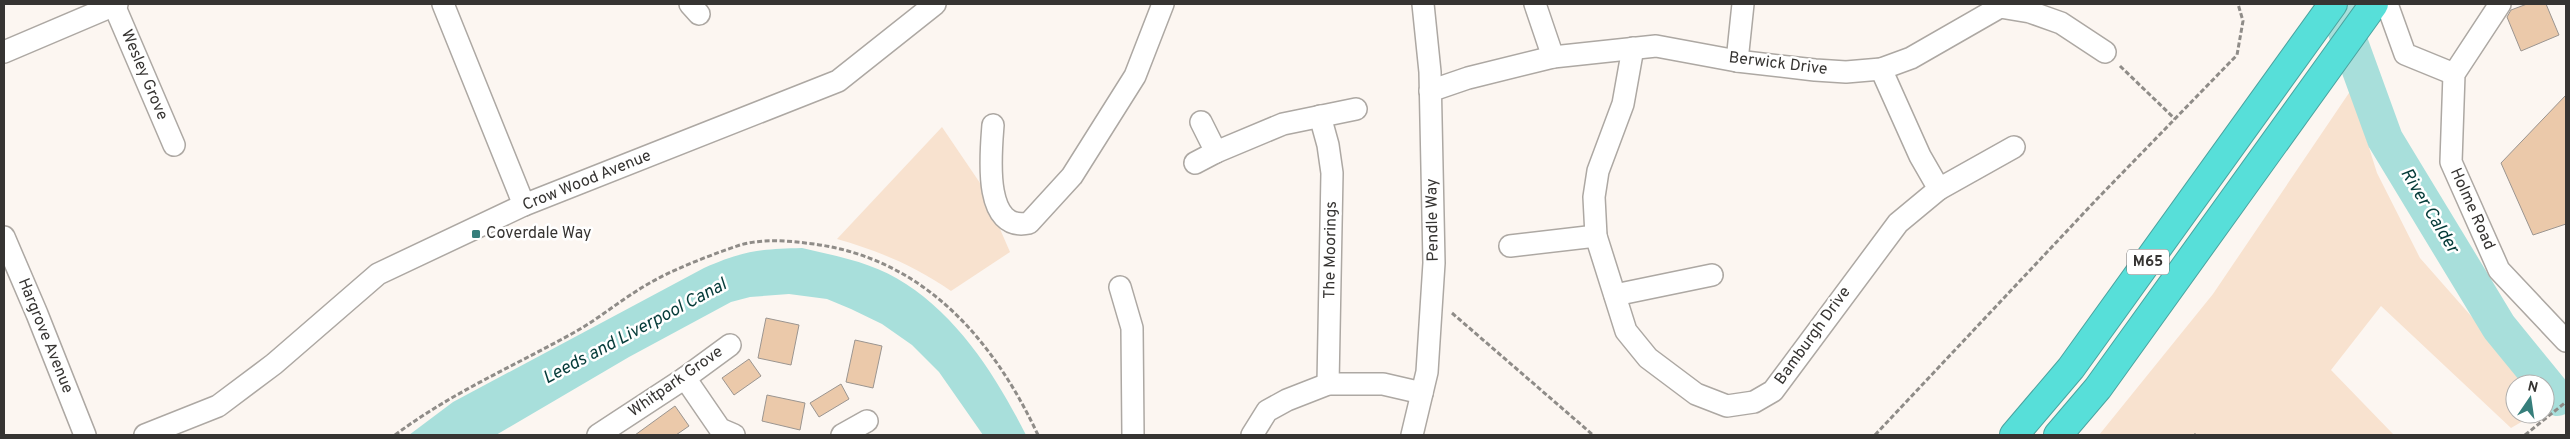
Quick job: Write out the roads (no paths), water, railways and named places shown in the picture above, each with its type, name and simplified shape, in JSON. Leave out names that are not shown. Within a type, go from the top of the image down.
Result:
[{"type":"highway","name":"M65","points":[[2014,435],[2071,368],[2333,4]]},
{"type":"highway","name":"M65","points":[[2058,435],[2098,388],[2374,4]]},
{"type":"street","points":[[4,52],[116,4]]},
{"type":"street","name":"Wesley Grove","points":[[116,4],[174,145]]},
{"type":"street","points":[[443,4],[524,205]]},
{"type":"street","name":"Crow Wood Avenue","points":[[145,435],[218,406],[274,364],[378,274],[524,205],[838,82],[935,4]]},
{"type":"street","points":[[993,125],[990,167],[992,191],[999,209],[1010,222],[1019,225],[1029,223],[1072,176],[1135,76],[1163,4]]},
{"type":"street","name":"Pendle Way","points":[[1412,435],[1427,372],[1434,263],[1430,91],[1423,4]]},
{"type":"street","points":[[1535,4],[1552,57]]},
{"type":"street","points":[[1737,60],[1742,4]]},
{"type":"street","points":[[2386,4],[2405,54],[2454,74],[2500,4]]},
{"type":"street","name":"Berwick Drive","points":[[1430,91],[1468,78],[1552,57],[1656,46],[1737,60],[1815,70],[1846,72],[1881,69],[1911,58],[2000,5],[2030,12],[2061,23],[2105,52]]},
{"type":"street","name":"Bamburgh Drive","points":[[1633,48],[1623,104],[1598,171],[1594,197],[1596,236],[1626,331],[1648,358],[1696,394],[1727,406],[1754,402],[1773,391],[1898,223],[1939,189],[2014,147]]},
{"type":"street","points":[[1881,69],[1920,156],[1939,189]]},
{"type":"street","name":"Holme Road","points":[[2454,74],[2451,162],[2499,270],[2566,341]]},
{"type":"street","points":[[1195,163],[1266,130],[1356,109]]},
{"type":"street","name":"The Moorings","points":[[1320,116],[1328,145],[1332,173],[1328,384]]},
{"type":"street","points":[[1201,122],[1216,152]]},
{"type":"street","points":[[1510,246],[1596,236]]},
{"type":"street","name":"Hargrove Avenue","points":[[4,237],[38,314],[85,435]]},
{"type":"street","points":[[1615,295],[1712,275]]},
{"type":"street","points":[[1120,287],[1132,328],[1133,435]]},
{"type":"street","name":"Whitpark Grove","points":[[598,435],[685,378],[730,345]]},
{"type":"street","points":[[685,378],[720,429],[734,435]]},
{"type":"street","points":[[1252,435],[1266,411],[1287,400],[1328,384],[1383,384],[1422,393]]},
{"type":"street","points":[[842,435],[867,421]]},
{"type":"water","name":"Leeds and Liverpool Canal","points":[[802,248],[869,265],[894,277],[926,298],[944,315],[976,352],[1003,392],[1026,435],[983,435],[939,372],[912,345],[882,324],[827,299],[789,294],[750,297],[731,302],[629,357],[496,435],[409,435],[453,402],[704,268],[741,254],[774,249]]},
{"type":"waterway","name":"River Calder","points":[[2336,4],[2385,139],[2499,327],[2557,398]]},
{"type":"place","name":"Coverdale Way","points":[[476,234]]}]
